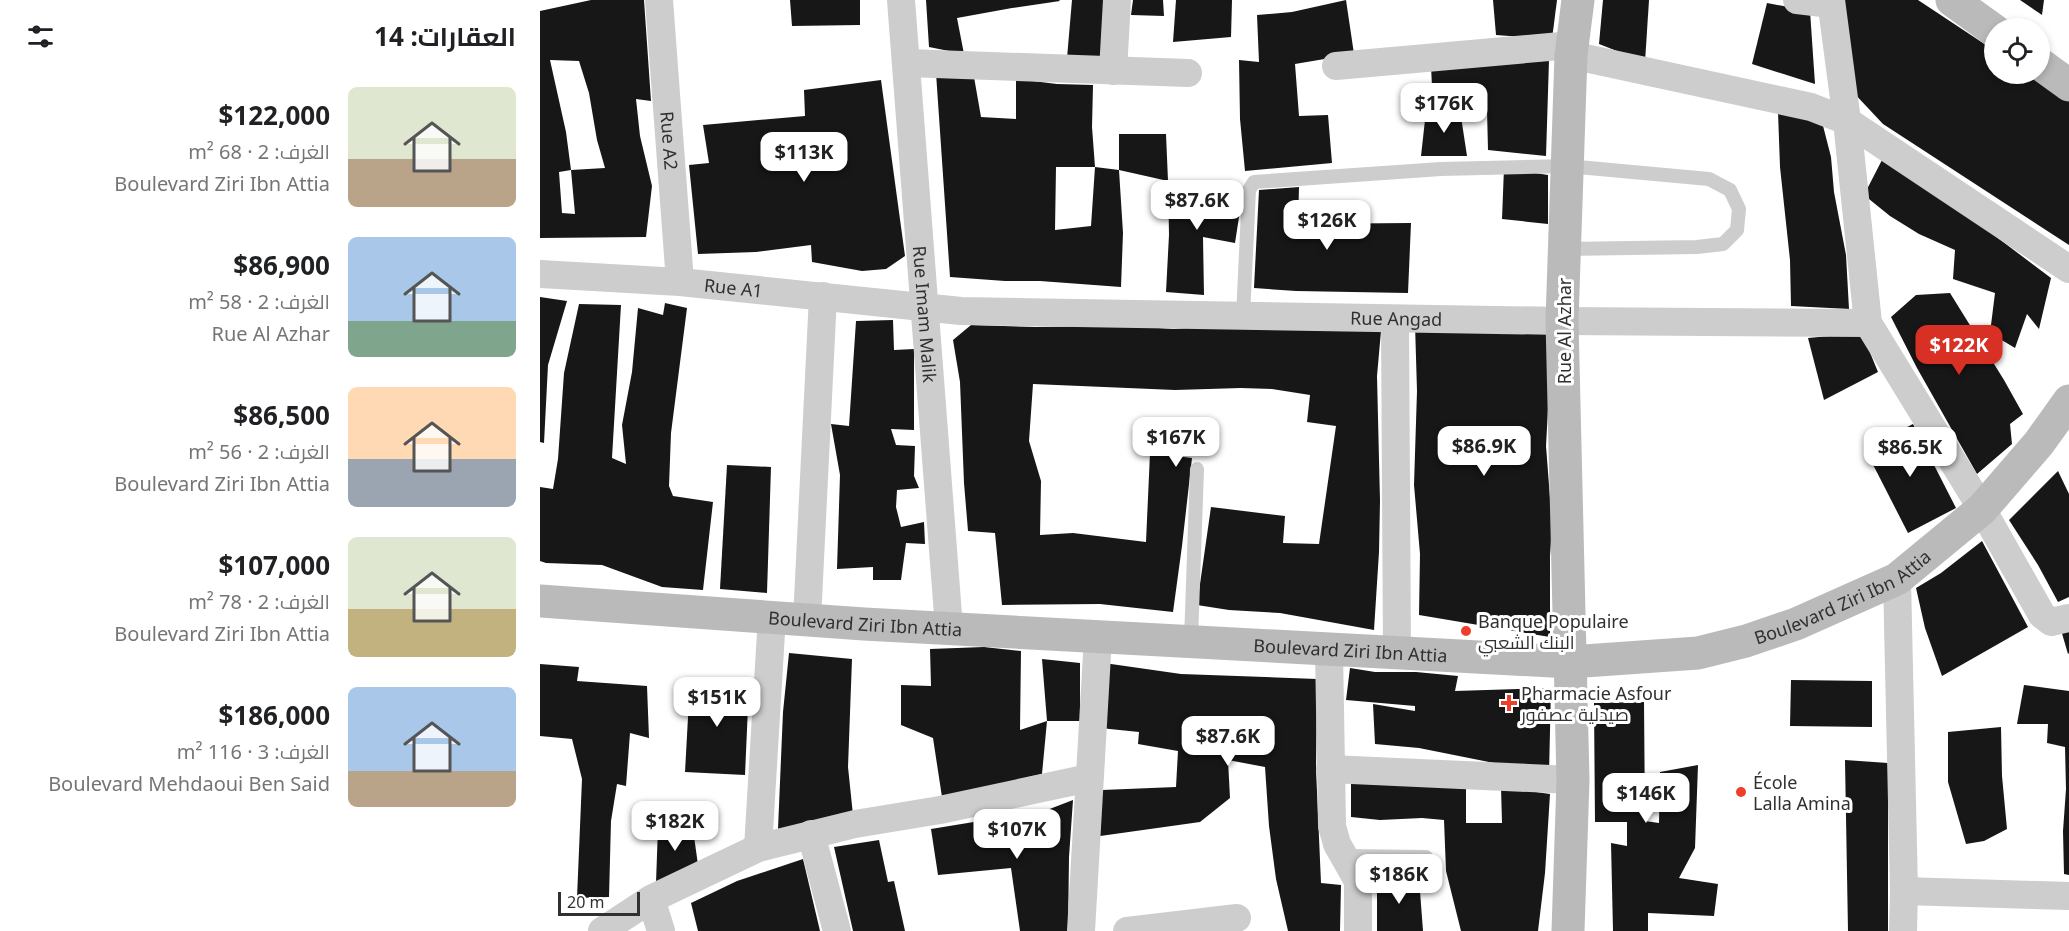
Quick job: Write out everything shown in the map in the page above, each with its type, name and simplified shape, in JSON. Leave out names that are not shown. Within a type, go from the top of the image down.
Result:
[{"type":"street","name":"Rue A2","points":[[659,0],[680,282]]},
{"type":"street","name":"Rue Imam Malik","points":[[902,0],[949,628]]},
{"type":"street","points":[[1113,71],[1117,0]]},
{"type":"street","name":"Rue Al Azhar","points":[[1568,931],[1573,780],[1563,321],[1572,50],[1578,0]]},
{"type":"street","points":[[1797,0],[1831,2],[1847,121],[1868,323],[1982,509],[2042,615],[2051,622],[2069,618]]},
{"type":"street","points":[[1952,0],[1984,23]]},
{"type":"street","points":[[1336,66],[1572,50],[1811,107],[1847,121],[2069,269]]},
{"type":"street","points":[[907,63],[1188,74]]},
{"type":"street","points":[[2050,71],[2069,85]]},
{"type":"street","name":"Rue A1","points":[[540,274],[680,282],[924,308]]},
{"type":"street","points":[[807,620],[823,296]]},
{"type":"street","name":"Rue Angad","points":[[924,308],[971,312],[1395,319],[1868,323]]},
{"type":"street","points":[[1395,319],[1397,654]]},
{"type":"street","name":"Boulevard Ziri Ibn Attia","points":[[540,601],[807,620],[1570,662],[1698,653],[1796,624],[1897,579],[1982,509],[2039,443],[2069,401]]},
{"type":"street","points":[[1897,579],[1903,931]]},
{"type":"street","points":[[758,848],[772,616]]},
{"type":"street","points":[[1081,931],[1098,637]]},
{"type":"street","points":[[1329,650],[1332,826],[1337,844],[1358,881],[1358,931]]},
{"type":"street","points":[[1330,768],[1573,780]]},
{"type":"street","points":[[602,931],[651,898],[758,848],[855,824],[940,810],[1089,778]]},
{"type":"street","points":[[811,834],[837,931]]},
{"type":"street","points":[[1904,891],[2069,896]]},
{"type":"street","points":[[651,898],[661,931]]},
{"type":"street","points":[[1127,931],[1237,918]]},
{"type":"lane","points":[[1243,316],[1249,190],[1254,182],[1441,169],[1567,166],[1709,179],[1730,190],[1738,209],[1737,230],[1723,244],[1697,247],[1565,249]]},
{"type":"lane","points":[[1191,641],[1197,469]]},
{"type":"lane","points":[[1344,856],[1426,857]]},
{"type":"building","points":[[591,0],[644,0],[651,101],[636,99],[640,136],[652,186],[646,237],[540,238],[540,11]],"holes":[[[550,60],[579,61],[589,93],[597,140],[605,168],[571,170],[566,132]],[[571,170],[575,214],[562,213],[559,172]]]},
{"type":"building","points":[[790,0],[860,0],[860,25],[792,26]]},
{"type":"building","points":[[926,0],[1060,1],[957,18],[964,54],[929,47]]},
{"type":"building","points":[[1072,0],[1107,0],[1104,57],[1067,58]]},
{"type":"building","points":[[1133,0],[1163,0],[1164,16],[1131,15]]},
{"type":"building","points":[[1176,0],[1232,0],[1231,37],[1173,42]]},
{"type":"building","points":[[1346,0],[1354,54],[1295,64],[1299,116],[1328,115],[1332,163],[1245,171],[1240,119],[1239,60],[1259,62],[1257,15],[1292,12]]},
{"type":"building","points":[[1493,0],[1557,0],[1552,39],[1496,35]]},
{"type":"building","points":[[1603,0],[1649,0],[1645,62],[1599,44]]},
{"type":"building","points":[[1844,0],[1918,0],[1984,44],[1984,84],[2043,84],[2069,101],[2069,245],[1883,124],[1852,91]]},
{"type":"building","points":[[2020,0],[2044,0],[2042,15]]},
{"type":"building","points":[[1767,3],[1810,11],[1815,84],[1752,64]]},
{"type":"building","points":[[1549,60],[1546,156],[1488,150],[1487,110],[1433,107],[1431,66]]},
{"type":"building","points":[[936,73],[974,77],[981,117],[1016,119],[1016,79],[1093,85],[1092,127],[1095,167],[1119,170],[1123,233],[1121,287],[950,277]],"holes":[[[1056,167],[1095,167],[1091,226],[1055,230]]]},
{"type":"building","points":[[881,80],[905,256],[886,269],[862,271],[812,262],[811,245],[756,252],[698,254],[689,165],[709,163],[703,125],[805,116],[804,90]]},
{"type":"building","points":[[1460,110],[1467,156],[1421,156],[1426,111]]},
{"type":"building","points":[[1778,112],[1820,114],[1831,157],[1834,192],[1846,255],[1849,309],[1791,306],[1790,260],[1780,167]]},
{"type":"building","points":[[1119,134],[1166,134],[1168,181],[1119,170]]},
{"type":"building","points":[[1882,160],[1962,211],[2051,278],[2039,329],[2027,314],[2015,348],[1990,333],[1995,293],[1953,279],[1955,250],[1919,234],[1890,216],[1864,195]]},
{"type":"building","points":[[1504,168],[1548,175],[1548,224],[1502,219]]},
{"type":"building","points":[[1168,181],[1243,191],[1235,243],[1203,237],[1204,295],[1166,292],[1169,235]]},
{"type":"building","points":[[1299,187],[1298,224],[1411,223],[1408,293],[1254,288],[1259,190]]},
{"type":"building","points":[[1950,293],[2023,414],[2010,424],[2012,444],[1977,474],[1891,317],[1916,295]]},
{"type":"building","points":[[540,297],[567,301],[548,365],[544,443],[540,442]]},
{"type":"building","points":[[665,303],[687,308],[671,433],[669,486],[673,496],[713,502],[703,590],[662,587],[602,565],[540,561],[540,487],[553,489],[558,459],[564,373],[579,304],[621,305],[612,458],[626,464],[622,425],[632,372],[638,308],[663,315]]},
{"type":"building","points":[[893,320],[894,350],[914,349],[914,430],[891,429],[896,445],[915,446],[914,476],[919,488],[897,490],[896,507],[901,527],[924,522],[925,544],[906,543],[901,580],[873,580],[873,567],[837,569],[840,475],[831,424],[849,426],[856,321]]},
{"type":"building","points":[[1243,324],[1381,331],[1377,376],[1379,552],[1374,630],[1280,613],[1229,610],[1197,605],[1211,507],[1285,516],[1283,543],[1319,544],[1336,426],[1307,422],[1310,395],[1272,389],[1175,390],[1033,384],[1029,441],[1041,481],[1040,535],[1073,533],[1146,542],[1150,453],[1192,458],[1173,612],[1100,604],[1002,605],[995,533],[968,531],[960,382],[953,340],[971,325],[1130,326],[1174,329]]},
{"type":"building","points":[[1415,324],[1552,334],[1546,446],[1552,524],[1550,637],[1419,615],[1420,554],[1414,485],[1417,391]]},
{"type":"building","points":[[1862,333],[1878,372],[1824,400],[1808,338]]},
{"type":"building","points":[[1913,424],[1956,508],[1908,533],[1865,449]]},
{"type":"building","points":[[727,465],[771,467],[767,593],[720,589]]},
{"type":"building","points":[[2058,471],[2069,494],[2069,597],[2058,602],[2038,565],[2009,520]]},
{"type":"building","points":[[1982,541],[2028,627],[1942,676],[1925,628],[1916,588],[1941,573]]},
{"type":"building","points":[[2069,626],[2069,653],[2068,654],[2061,630]]},
{"type":"building","points":[[984,647],[1021,651],[1020,730],[1047,721],[1042,774],[942,797],[933,738],[901,725],[901,685],[931,686],[930,649]]},
{"type":"building","points":[[789,653],[852,659],[848,767],[853,815],[778,829],[783,712]]},
{"type":"building","points":[[1042,659],[1080,663],[1080,721],[1047,721]]},
{"type":"building","points":[[1104,663],[1181,674],[1317,679],[1316,769],[1321,883],[1341,885],[1340,931],[1288,931],[1276,879],[1265,767],[1228,760],[1230,798],[1200,822],[1093,837],[1102,790],[1176,787],[1178,751],[1138,744],[1139,732],[1100,728]]},
{"type":"building","points":[[540,664],[579,667],[577,681],[647,686],[649,738],[630,733],[626,786],[617,784],[611,821],[609,897],[577,898],[582,779],[572,739],[540,736]]},
{"type":"building","points":[[1350,668],[1375,672],[1416,672],[1458,676],[1455,691],[1551,688],[1549,774],[1419,748],[1375,744],[1373,704],[1415,711],[1415,706],[1346,700]]},
{"type":"building","points":[[1791,680],[1872,681],[1872,727],[1790,726]]},
{"type":"building","points":[[690,681],[749,684],[745,775],[685,772]]},
{"type":"building","points":[[2024,685],[2069,691],[2069,875],[2064,874],[2065,747],[2047,743],[2048,724],[2017,724]]},
{"type":"building","points":[[1644,702],[1645,821],[1659,823],[1660,772],[1698,765],[1695,848],[1679,878],[1718,884],[1714,916],[1648,913],[1648,931],[1613,931],[1611,843],[1627,846],[1627,822],[1595,822],[1594,703]]},
{"type":"building","points":[[2001,727],[2002,776],[2007,829],[1984,841],[1966,844],[1948,782],[1948,732]]},
{"type":"building","points":[[1845,760],[1888,763],[1888,931],[1848,931]]},
{"type":"building","points":[[1351,778],[1466,789],[1466,823],[1502,823],[1501,787],[1550,794],[1545,873],[1538,931],[1461,931],[1446,871],[1444,820],[1422,818],[1380,820],[1351,817]]},
{"type":"building","points":[[1073,800],[1069,857],[1068,931],[1020,931],[1011,868],[938,875],[931,829],[1047,810]]},
{"type":"building","points":[[658,827],[693,829],[698,865],[656,883]]},
{"type":"building","points":[[879,840],[888,882],[894,881],[905,931],[853,931],[834,847]]},
{"type":"building","points":[[803,859],[820,931],[698,931],[691,903],[737,881]]},
{"type":"building","points":[[1419,878],[1423,931],[1377,931],[1377,880]]},
{"type":"place","name":"Banque Populaire البنك الشعبي","points":[[1466,631]]},
{"type":"place","name":"Pharmacie Asfour صيدلية عصفور","points":[[1509,703]]},
{"type":"place","name":"École Lalla Amina","points":[[1741,792]]}]
